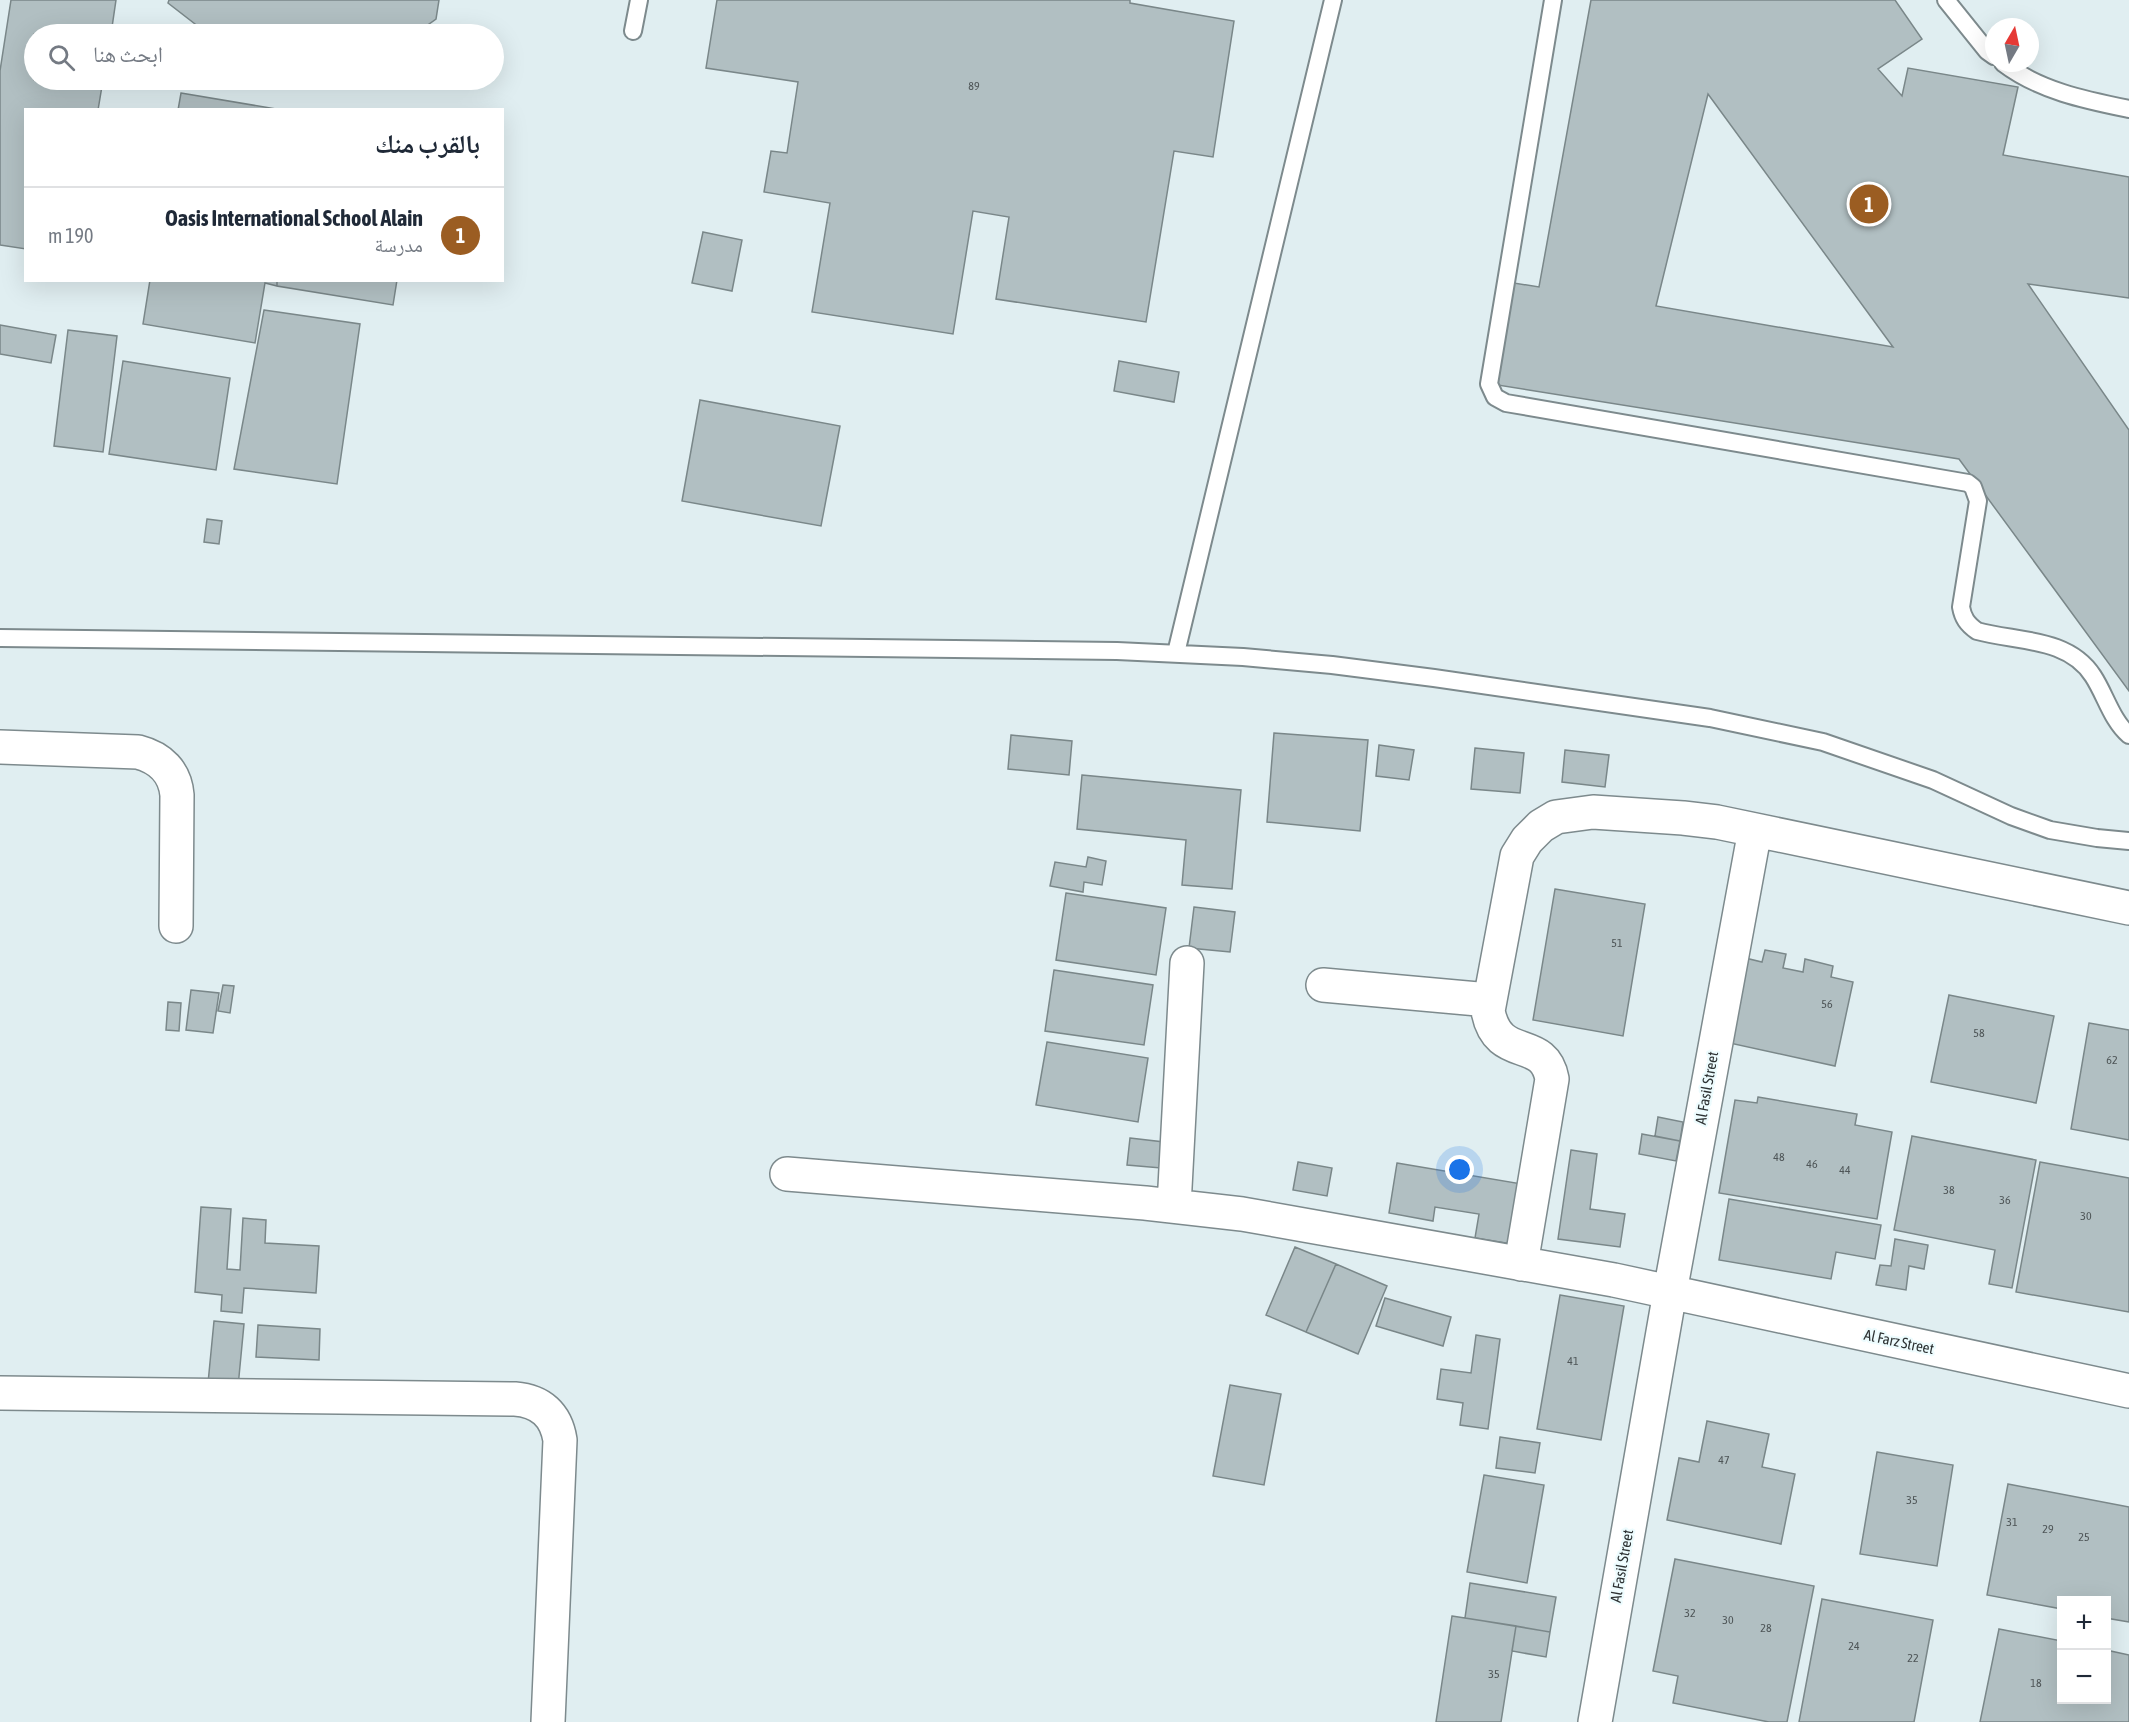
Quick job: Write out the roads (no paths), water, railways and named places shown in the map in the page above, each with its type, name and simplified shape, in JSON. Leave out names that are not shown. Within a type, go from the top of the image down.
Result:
[{"type":"street","points":[[0,747],[138,753],[158,759],[165,766],[176,785],[177,795],[176,926]]},
{"type":"street","points":[[1521,1264],[1552,1079],[1544,1060],[1535,1052],[1512,1046],[1495,1031],[1490,1021],[1489,1000],[1517,856],[1527,840],[1541,826],[1556,817],[1593,812],[1683,818],[1755,830],[2129,908]]},
{"type":"street","name":"Al Fasil Street","points":[[1595,1722],[1670,1292],[1755,830]]},
{"type":"street","points":[[1174,1206],[1188,963]]},
{"type":"street","points":[[1323,985],[1489,1000]]},
{"type":"street","name":"Al Farz Street","points":[[787,1174],[1174,1206],[1242,1214],[1670,1292],[2129,1391]]},
{"type":"street","points":[[0,1393],[515,1399],[537,1404],[554,1419],[560,1440],[548,1722]]},
{"type":"lane","points":[[633,31],[639,0]]},
{"type":"lane","points":[[1176,653],[1333,0]]},
{"type":"lane","points":[[1553,0],[1490,384],[1491,391],[1506,403],[1968,483],[1973,487],[1978,501],[1961,607],[1968,625],[1977,631],[2050,646],[2076,659],[2093,675],[2118,723],[2129,735]]},
{"type":"lane","points":[[1946,0],[1985,47]]},
{"type":"lane","points":[[2018,72],[2062,94],[2129,110]]},
{"type":"lane","points":[[0,638],[1176,653],[1254,658],[1377,671],[1710,718],[1823,742],[1933,780],[2010,816],[2050,830],[2129,841]]},
{"type":"place","name":"Oasis International School Alain","points":[[1869,204]]}]
